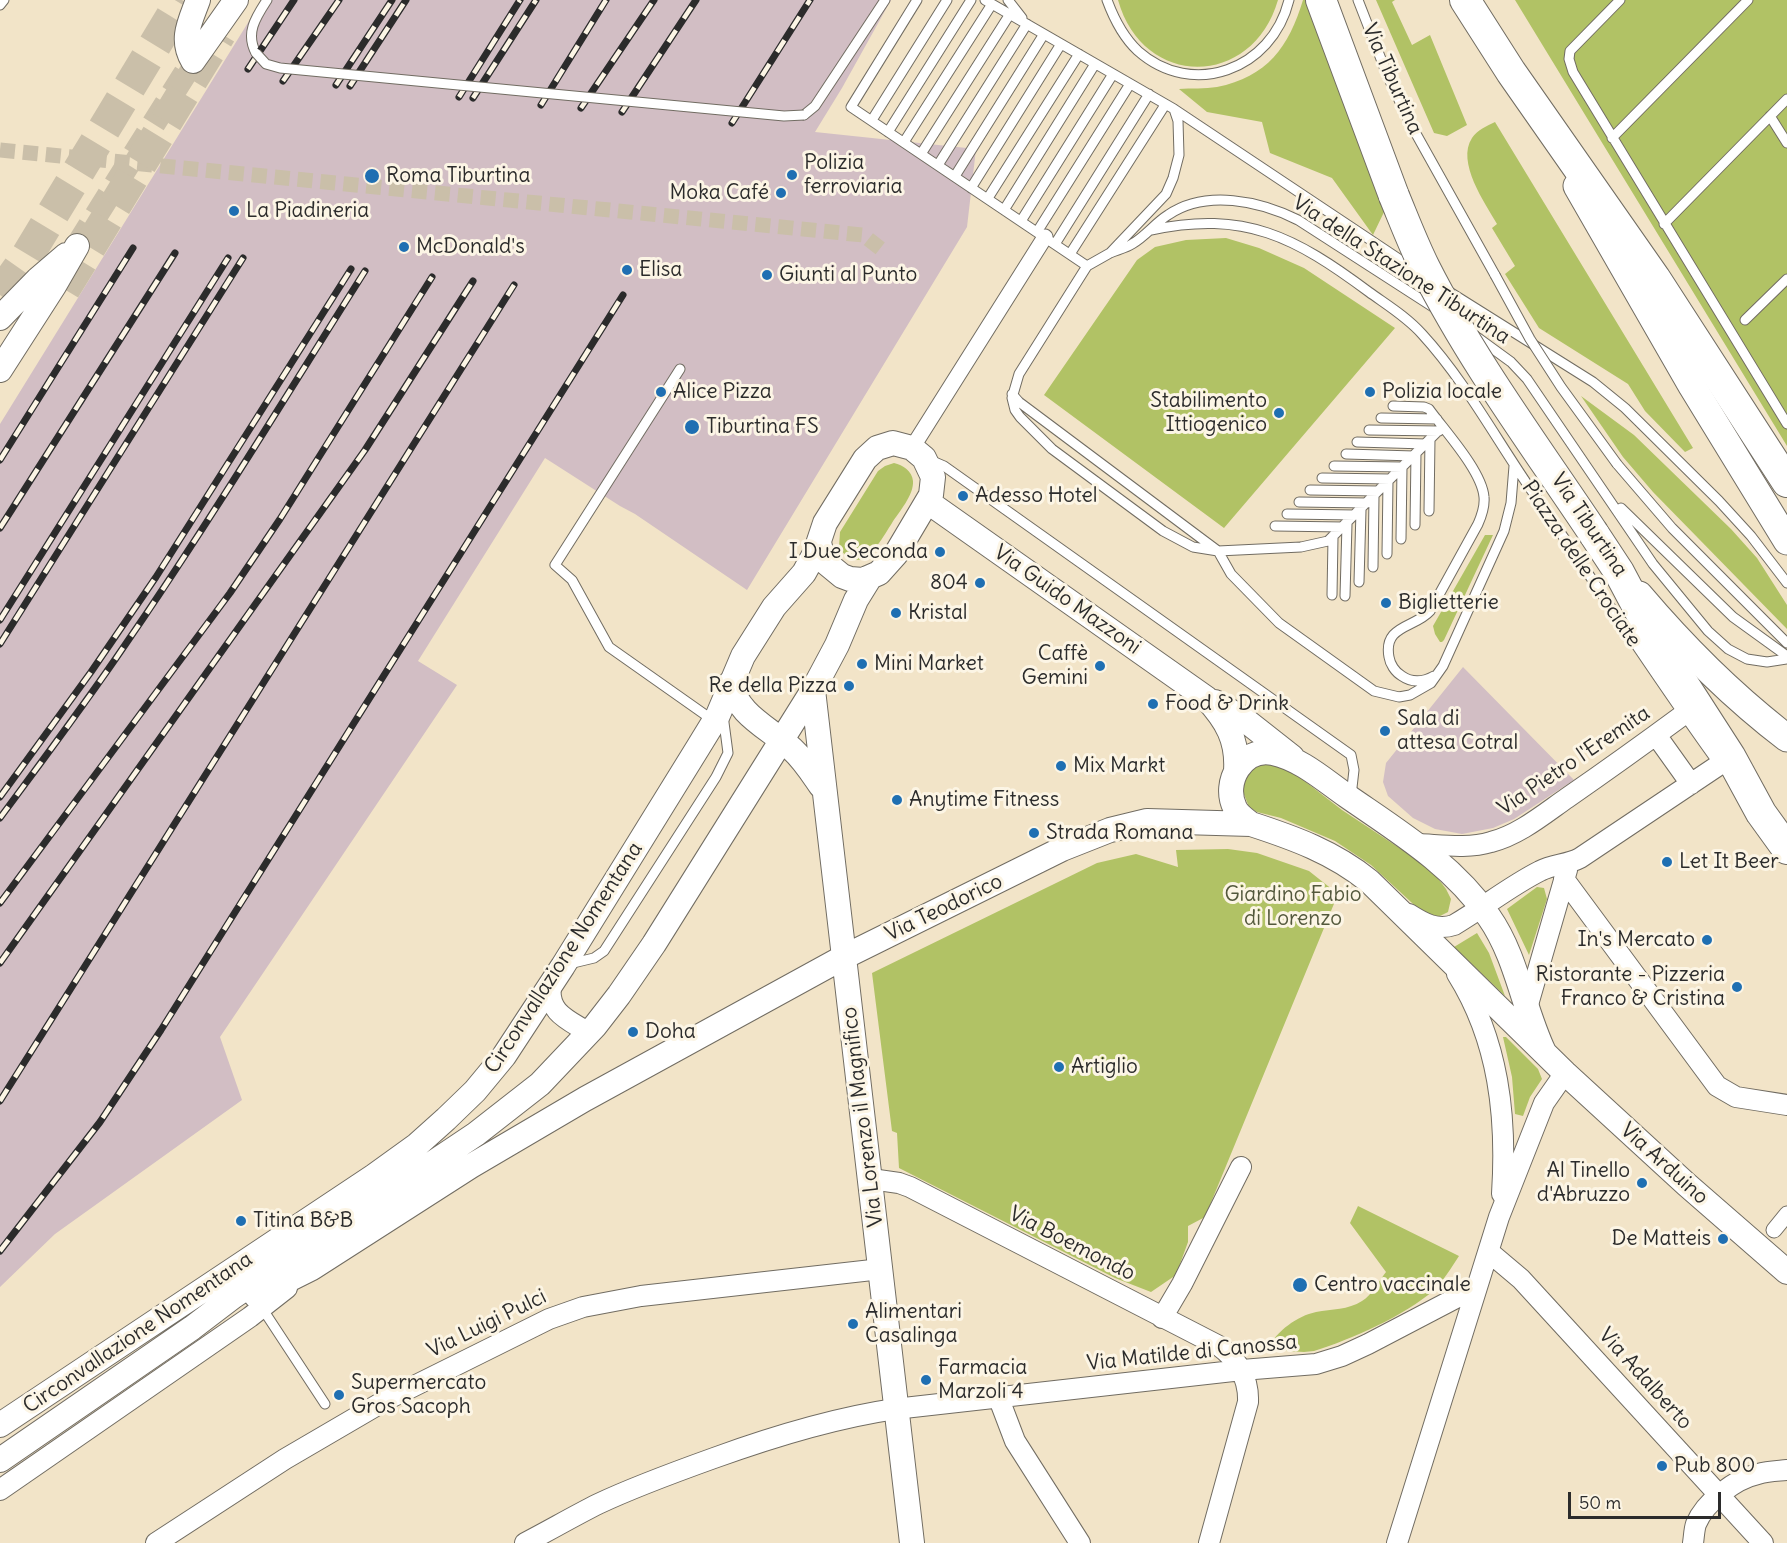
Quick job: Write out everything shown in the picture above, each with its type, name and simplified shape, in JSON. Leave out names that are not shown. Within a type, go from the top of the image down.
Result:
[{"type":"main road","name":"Via Tiburtina","points":[[1321,0],[1394,196],[1417,251],[1438,292],[1503,398],[1619,572],[1667,628],[1717,679],[1787,738]]},
{"type":"main road","points":[[1465,0],[1511,72],[1654,278],[1787,482]]},
{"type":"main road","points":[[1511,72],[1692,386],[1787,541]]},
{"type":"main road","name":"Piazza delle Crociate","points":[[1619,572],[1647,627],[1730,756],[1761,813],[1787,849]]},
{"type":"street","points":[[198,0],[186,36],[187,49],[193,61],[236,0]]},
{"type":"street","points":[[918,453],[1046,238]]},
{"type":"street","points":[[0,318],[38,279],[77,246],[0,370]]},
{"type":"street","name":"Circonvallazione Nomentana","points":[[0,1425],[350,1193],[417,1145],[457,1109],[504,1056],[557,976],[718,714],[755,635],[774,607],[804,573],[819,542],[822,530],[858,469],[869,454],[877,448],[893,443],[918,453],[933,477],[933,489],[928,502],[891,561],[869,579],[856,600],[837,645],[813,690],[654,944],[608,1011],[589,1033],[540,1084],[495,1121],[234,1296],[192,1328],[0,1460]]},
{"type":"street","name":"Via Guido Mazzoni","points":[[928,502],[1206,698],[1245,720],[1298,762]]},
{"type":"street","points":[[819,542],[822,556],[835,572],[850,579],[869,579]]},
{"type":"street","points":[[731,682],[741,707],[802,758],[823,789]]},
{"type":"street","name":"Via Lorenzo il Magnifico","points":[[813,690],[912,1543]]},
{"type":"street","name":"Via Guido Mazzoni","points":[[1206,698],[1220,713],[1230,729],[1236,751],[1236,771],[1231,791],[1234,806],[1251,824]]},
{"type":"street","name":"Via Pietro l'Eremita","points":[[1418,844],[1474,845],[1508,836],[1538,818],[1683,715]]},
{"type":"street","points":[[1656,735],[1690,783]]},
{"type":"street","points":[[1236,771],[1249,757],[1262,752],[1298,762],[1418,844],[1443,865],[1492,921],[1508,954],[1544,1052]]},
{"type":"street","points":[[1527,1008],[1566,872],[1690,783],[1722,769]]},
{"type":"street","name":"Via Teodorico","points":[[656,1060],[844,957],[1062,849],[1110,830],[1147,821],[1251,824],[1306,843],[1340,860],[1374,885],[1390,901]]},
{"type":"street","points":[[1390,901],[1422,922],[1439,928],[1454,925],[1483,909],[1543,869],[1556,865],[1566,872],[1717,1086],[1736,1097],[1787,1105]]},
{"type":"street","name":"Via Arduino","points":[[1390,901],[1565,1073],[1686,1184],[1787,1272]]},
{"type":"street","points":[[1446,957],[1487,1034],[1495,1065],[1502,1127],[1503,1177],[1499,1217]]},
{"type":"street","points":[[557,976],[550,1000],[556,1011],[589,1033]]},
{"type":"street","name":"Circonvallazione Nomentana","points":[[0,1490],[262,1308],[312,1268],[471,1166],[656,1060]]},
{"type":"street","points":[[1397,1543],[1499,1217],[1544,1103],[1565,1073]]},
{"type":"street","points":[[1161,1318],[1182,1284],[1241,1167]]},
{"type":"street","name":"Via Boemondo","points":[[871,1179],[910,1187],[1219,1347],[1234,1359],[1242,1370]]},
{"type":"street","points":[[1774,1230],[1787,1214]]},
{"type":"street","name":"Via Adalberto","points":[[1489,1252],[1521,1280],[1763,1543]]},
{"type":"street","name":"Circonvallazione Nomentana","points":[[192,1328],[312,1268]]},
{"type":"street","name":"Via Luigi Pulci","points":[[156,1543],[285,1458],[377,1405],[549,1318],[583,1307],[640,1296],[881,1269]]},
{"type":"street","name":"Via Matilde di Canossa","points":[[525,1543],[598,1504],[689,1467],[791,1433],[870,1413],[896,1409],[1242,1370],[1298,1366],[1333,1359],[1368,1344],[1477,1287]]},
{"type":"street","points":[[1209,1543],[1248,1402],[1246,1380],[1242,1370]]},
{"type":"street","points":[[999,1399],[1015,1441],[1080,1543]]},
{"type":"street","points":[[1693,1543],[1698,1521],[1708,1506],[1719,1496],[1739,1482],[1757,1474],[1787,1470]]},
{"type":"lane","points":[[0,5],[4,0]]},
{"type":"lane","points":[[267,0],[254,22],[251,42],[266,64],[280,68],[784,116],[804,115],[815,106],[885,0]]},
{"type":"lane","points":[[917,0],[851,107],[1087,266]]},
{"type":"lane","points":[[872,120],[947,0]]},
{"type":"lane","points":[[888,132],[971,0]]},
{"type":"lane","points":[[1008,0],[1027,24]]},
{"type":"lane","points":[[1107,0],[1122,32],[1144,56],[1169,69],[1187,74],[1207,75],[1233,68],[1254,55],[1278,27],[1288,0]]},
{"type":"lane","name":"Via Tiburtina","points":[[1358,0],[1388,77],[1410,123],[1530,339],[1561,387],[1617,464],[1672,528],[1787,643]]},
{"type":"lane","points":[[1620,0],[1570,51],[1569,59],[1573,72],[1787,424]]},
{"type":"lane","points":[[1612,138],[1748,0]]},
{"type":"lane","points":[[904,142],[988,2],[1149,94],[1250,158],[1475,309],[1566,364],[1610,395],[1719,501],[1751,536],[1787,583]]},
{"type":"lane","points":[[921,154],[1010,14]]},
{"type":"lane","points":[[938,165],[1027,24]]},
{"type":"lane","points":[[955,176],[1044,34]]},
{"type":"lane","points":[[971,188],[1061,44]]},
{"type":"lane","points":[[988,198],[1079,54]]},
{"type":"lane","points":[[1004,210],[1095,63]]},
{"type":"lane","points":[[1021,221],[1113,74]]},
{"type":"lane","points":[[1046,238],[1130,84]]},
{"type":"lane","points":[[1046,238],[1149,94]]},
{"type":"lane","points":[[1664,224],[1787,99]]},
{"type":"lane","points":[[1169,107],[1178,121],[1179,155],[1166,194],[1110,253],[1087,266],[1023,365],[1012,394],[1012,402],[1017,413],[1052,449],[1163,531],[1193,547],[1218,551],[1322,544],[1333,538],[1415,454],[1435,437]]},
{"type":"lane","points":[[1070,254],[1169,107]]},
{"type":"lane","points":[[1770,116],[1787,143]]},
{"type":"lane","name":"Via della Stazione Tiburtina","points":[[1110,253],[1132,244],[1178,209],[1210,201],[1236,201],[1258,205],[1298,220],[1463,327],[1511,362],[1527,379],[1653,564],[1691,612],[1718,641],[1737,655],[1756,662],[1773,662],[1787,658]]},
{"type":"lane","name":"Via della Stazione Tiburtina","points":[[1151,230],[1211,223],[1239,225],[1267,231],[1285,238],[1316,257],[1401,315]]},
{"type":"lane","points":[[1745,320],[1787,279]]},
{"type":"lane","name":"Piazza delle Crociate","points":[[1401,315],[1422,333],[1449,367],[1683,715],[1722,769]]},
{"type":"lane","points":[[680,369],[555,565],[572,580],[609,647],[718,714]]},
{"type":"lane","points":[[1012,394],[1019,402],[1218,551],[1231,574],[1279,622],[1374,691],[1399,697],[1410,695],[1431,683],[1443,666],[1504,531],[1511,503],[1514,466]]},
{"type":"lane","points":[[1393,406],[1427,407],[1437,419],[1429,511]]},
{"type":"lane","points":[[1381,418],[1437,419]]},
{"type":"lane","points":[[1369,430],[1435,437],[1480,480],[1485,497],[1482,516],[1430,611],[1421,620],[1397,631],[1390,640],[1388,651],[1393,667],[1400,675],[1410,680],[1421,681],[1432,677],[1443,666]]},
{"type":"lane","points":[[1358,442],[1435,437]]},
{"type":"lane","points":[[918,453],[944,466],[1351,755],[1354,770],[1350,798]]},
{"type":"lane","points":[[1346,454],[1415,454]]},
{"type":"lane","points":[[1415,454],[1415,525]]},
{"type":"lane","points":[[1334,466],[1402,467]]},
{"type":"lane","points":[[1401,539],[1402,467]]},
{"type":"lane","points":[[1322,478],[1389,480]]},
{"type":"lane","points":[[1387,554],[1389,480]]},
{"type":"lane","points":[[1310,490],[1376,494]]},
{"type":"lane","points":[[1373,567],[1376,494]]},
{"type":"lane","name":"Via della Stazione Tiburtina","points":[[1608,496],[1738,622],[1787,658]]},
{"type":"lane","points":[[1299,502],[1361,509]]},
{"type":"lane","points":[[1287,514],[1361,509]]},
{"type":"lane","points":[[1359,582],[1361,509]]},
{"type":"lane","points":[[1275,526],[1345,526]]},
{"type":"lane","points":[[1345,526],[1345,596]]},
{"type":"lane","points":[[1332,596],[1333,538]]},
{"type":"lane","name":"Piazza delle Crociate","points":[[1733,781],[1761,813]]},
{"type":"lane","points":[[262,1308],[325,1404]]},
{"type":"shaded area","points":[[262,0],[891,0],[815,132],[976,149],[967,227],[747,590],[635,514],[545,458],[418,661],[457,685],[220,1037],[242,1100],[55,1234],[0,1287],[0,424]]},
{"type":"shaded area","points":[[1463,667],[1574,780],[1514,819],[1493,828],[1462,834],[1435,829],[1413,818],[1388,796],[1383,782],[1386,763]]},
{"type":"green space","points":[[1118,0],[1278,0],[1265,29],[1246,50],[1223,63],[1198,67],[1173,63],[1150,50],[1131,29]]},
{"type":"green space","points":[[1303,0],[1308,0],[1384,212],[1373,235],[1332,178],[1270,153],[1262,122],[1207,112],[1179,89],[1217,87],[1250,76],[1274,57],[1283,46]]},
{"type":"green space","points":[[1376,0],[1395,0],[1392,2],[1412,45],[1430,35],[1467,125],[1447,136],[1434,133]]},
{"type":"green space","points":[[1515,0],[1787,0],[1787,446]]},
{"type":"green space","points":[[1495,122],[1693,448],[1685,452],[1645,411],[1628,384],[1539,328],[1505,274],[1515,266],[1492,228],[1497,224],[1474,182],[1467,159],[1468,148],[1474,135]]},
{"type":"green space","points":[[1226,238],[1259,248],[1304,268],[1395,328],[1224,528],[1044,395],[1137,260],[1155,247],[1186,240]]},
{"type":"green space","points":[[1581,396],[1634,435],[1731,529],[1757,558],[1787,605],[1787,629],[1653,492],[1623,457]]},
{"type":"green space","points":[[894,463],[904,467],[911,474],[913,486],[911,492],[876,547],[862,559],[855,560],[847,556],[839,547],[840,532],[878,471]]},
{"type":"green space","points":[[1485,535],[1493,535],[1444,640],[1440,642],[1433,626]]},
{"type":"green space","points":[[1268,763],[1289,769],[1342,810],[1416,859],[1437,877],[1446,889],[1451,899],[1448,912],[1436,918],[1425,915],[1371,865],[1335,841],[1249,807],[1243,792],[1248,773]]},
{"type":"green space","name":"Artiglio","points":[[1228,849],[1257,853],[1309,871],[1338,894],[1205,1217],[1188,1226],[1188,1242],[1176,1275],[1151,1292],[1115,1278],[899,1168],[897,1133],[892,1131],[872,973],[1097,863],[1136,854],[1178,867],[1176,850]]},
{"type":"green space","points":[[1537,887],[1544,888],[1547,899],[1529,955],[1507,909]]},
{"type":"green space","points":[[1477,933],[1489,953],[1505,996],[1454,947]]},
{"type":"green space","points":[[1503,1037],[1506,1037],[1538,1069],[1542,1079],[1530,1097],[1523,1116],[1515,1114],[1512,1077]]},
{"type":"green space","points":[[1358,1206],[1459,1256],[1434,1290],[1408,1309],[1377,1326],[1314,1351],[1268,1348],[1282,1330],[1302,1317],[1316,1312],[1346,1308],[1362,1301],[1372,1292],[1386,1272],[1350,1223]]},
{"type":"tunnel","points":[[0,295],[26,258],[182,0]]},
{"type":"tunnel","points":[[64,289],[220,33]]},
{"type":"tunnel","points":[[77,246],[193,61]]},
{"type":"tunnel","points":[[0,150],[863,235],[881,249]]},
{"type":"railway","points":[[248,69],[294,0]]},
{"type":"railway","points":[[283,81],[339,0]]},
{"type":"railway","points":[[336,85],[392,0]]},
{"type":"railway","points":[[350,86],[406,0]]},
{"type":"railway","points":[[459,97],[520,0]]},
{"type":"railway","points":[[473,98],[536,0]]},
{"type":"railway","points":[[541,105],[606,0]]},
{"type":"railway","points":[[581,108],[654,0]]},
{"type":"railway","points":[[622,112],[696,0]]},
{"type":"railway","points":[[732,123],[810,0]]},
{"type":"railway","points":[[0,460],[133,248]]},
{"type":"railway","points":[[0,528],[175,253]]},
{"type":"railway","points":[[0,620],[228,258]]},
{"type":"railway","points":[[0,644],[243,258]]},
{"type":"railway","points":[[0,797],[91,672],[156,577],[351,269]]},
{"type":"railway","points":[[0,818],[94,689],[187,553],[365,271]]},
{"type":"railway","points":[[0,903],[230,593],[280,519],[432,277]]},
{"type":"railway","points":[[0,963],[365,450],[473,281]]},
{"type":"railway","points":[[0,1101],[514,285]]},
{"type":"railway","points":[[0,1251],[100,1122],[161,1030],[623,295]]},
{"type":"place","name":"Polizia ferroviaria","points":[[792,175]]},
{"type":"place","name":"Roma Tiburtina","points":[[372,176]]},
{"type":"place","name":"Moka Café","points":[[781,193]]},
{"type":"place","name":"La Piadineria","points":[[234,211]]},
{"type":"place","name":"McDonald's","points":[[404,247]]},
{"type":"place","name":"Elisa","points":[[627,270]]},
{"type":"place","name":"Giunti al Punto","points":[[767,275]]},
{"type":"place","name":"Alice Pizza","points":[[661,392]]},
{"type":"place","name":"Polizia locale","points":[[1370,392]]},
{"type":"place","name":"Stabilimento Ittiogenico","points":[[1279,413]]},
{"type":"place","name":"Tiburtina FS","points":[[692,427]]},
{"type":"place","name":"Adesso Hotel","points":[[963,496]]},
{"type":"place","name":"I Due Seconda","points":[[940,552]]},
{"type":"place","name":"804","points":[[980,583]]},
{"type":"place","name":"Biglietterie","points":[[1386,603]]},
{"type":"place","name":"Kristal","points":[[896,613]]},
{"type":"place","name":"Mini Market","points":[[862,664]]},
{"type":"place","name":"Caffè Gemini","points":[[1100,666]]},
{"type":"place","name":"Re della Pizza","points":[[849,686]]},
{"type":"place","name":"Food & Drink","points":[[1153,704]]},
{"type":"place","name":"Sala di attesa Cotral","points":[[1385,731]]},
{"type":"place","name":"Mix Markt","points":[[1061,766]]},
{"type":"place","name":"Anytime Fitness","points":[[897,800]]},
{"type":"place","name":"Strada Romana","points":[[1034,833]]},
{"type":"place","name":"Let It Beer","points":[[1667,862]]},
{"type":"place","name":"In's Mercato","points":[[1707,940]]},
{"type":"place","name":"Ristorante - Pizzeria Franco & Cristina","points":[[1737,987]]},
{"type":"place","name":"Doha","points":[[633,1032]]},
{"type":"place","name":"Artiglio","points":[[1059,1067]]},
{"type":"place","name":"Al Tinello d'Abruzzo","points":[[1642,1183]]},
{"type":"place","name":"Titina B&B","points":[[241,1221]]},
{"type":"place","name":"De Matteis","points":[[1723,1239]]},
{"type":"place","name":"Centro vaccinale","points":[[1300,1285]]},
{"type":"place","name":"Alimentari Casalinga","points":[[853,1324]]},
{"type":"place","name":"Farmacia Marzoli 4","points":[[926,1380]]},
{"type":"place","name":"Supermercato Gros Sacoph","points":[[339,1395]]},
{"type":"place","name":"Pub 800","points":[[1662,1466]]},
{"type":"park label","name":"Giardino Fabio di Lorenzo","points":[[1293,907]]}]
